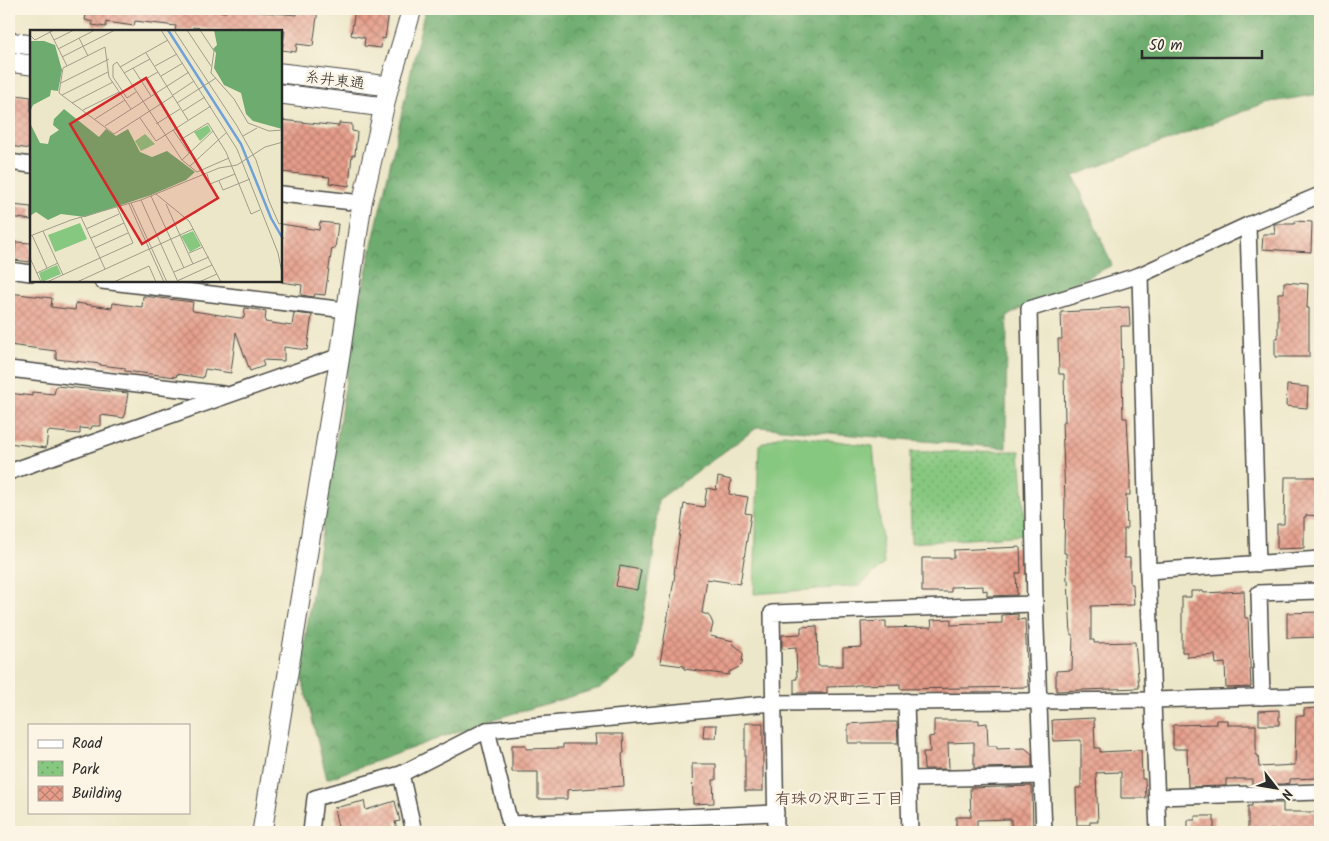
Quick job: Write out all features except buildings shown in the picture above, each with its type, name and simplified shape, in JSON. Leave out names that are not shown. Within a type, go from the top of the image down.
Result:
[{"type":"street","points":[[262,832],[340,356],[362,204],[389,86],[412,9]]},
{"type":"street","points":[[9,42],[30,45]]},
{"type":"street","points":[[9,62],[30,65]]},
{"type":"street","name":"糸井東通","points":[[282,73],[389,86]]},
{"type":"street","name":"糸井東通","points":[[282,94],[384,107]]},
{"type":"street","points":[[9,162],[30,165]]},
{"type":"street","points":[[282,194],[362,204]]},
{"type":"street","points":[[1044,832],[1035,604],[1029,309],[1140,275],[1248,224],[1320,195]]},
{"type":"street","points":[[1248,224],[1258,564]]},
{"type":"street","points":[[9,270],[30,273]]},
{"type":"street","points":[[1140,275],[1148,571],[1158,832]]},
{"type":"street","points":[[110,282],[346,310]]},
{"type":"street","points":[[9,472],[340,356]]},
{"type":"street","points":[[9,369],[228,394]]},
{"type":"street","points":[[1148,571],[1320,559]]},
{"type":"street","points":[[1262,697],[1259,593],[1320,591]]},
{"type":"street","points":[[776,832],[772,613],[1035,604]]},
{"type":"street","points":[[311,832],[316,798],[401,774],[487,730],[773,704],[906,701],[1153,700],[1320,695]]},
{"type":"street","points":[[906,701],[910,832]]},
{"type":"street","points":[[487,730],[511,828],[657,826],[776,814]]},
{"type":"street","points":[[401,774],[414,832]]},
{"type":"street","points":[[908,779],[1042,776]]},
{"type":"street","points":[[1156,797],[1320,792]]},
{"type":"green space","points":[[425,9],[1320,9],[1320,94],[1265,103],[1074,176],[1112,265],[1007,316],[1006,448],[758,427],[658,500],[653,559],[635,661],[600,688],[481,723],[327,779],[300,671],[356,317]]},
{"type":"green space","points":[[784,434],[873,446],[884,564],[859,586],[754,594],[759,445]]},
{"type":"green space","points":[[1020,451],[1026,535],[911,543],[910,452]]},
{"type":"district","name":"有珠の沢町三丁目","points":[[839,798]]}]
